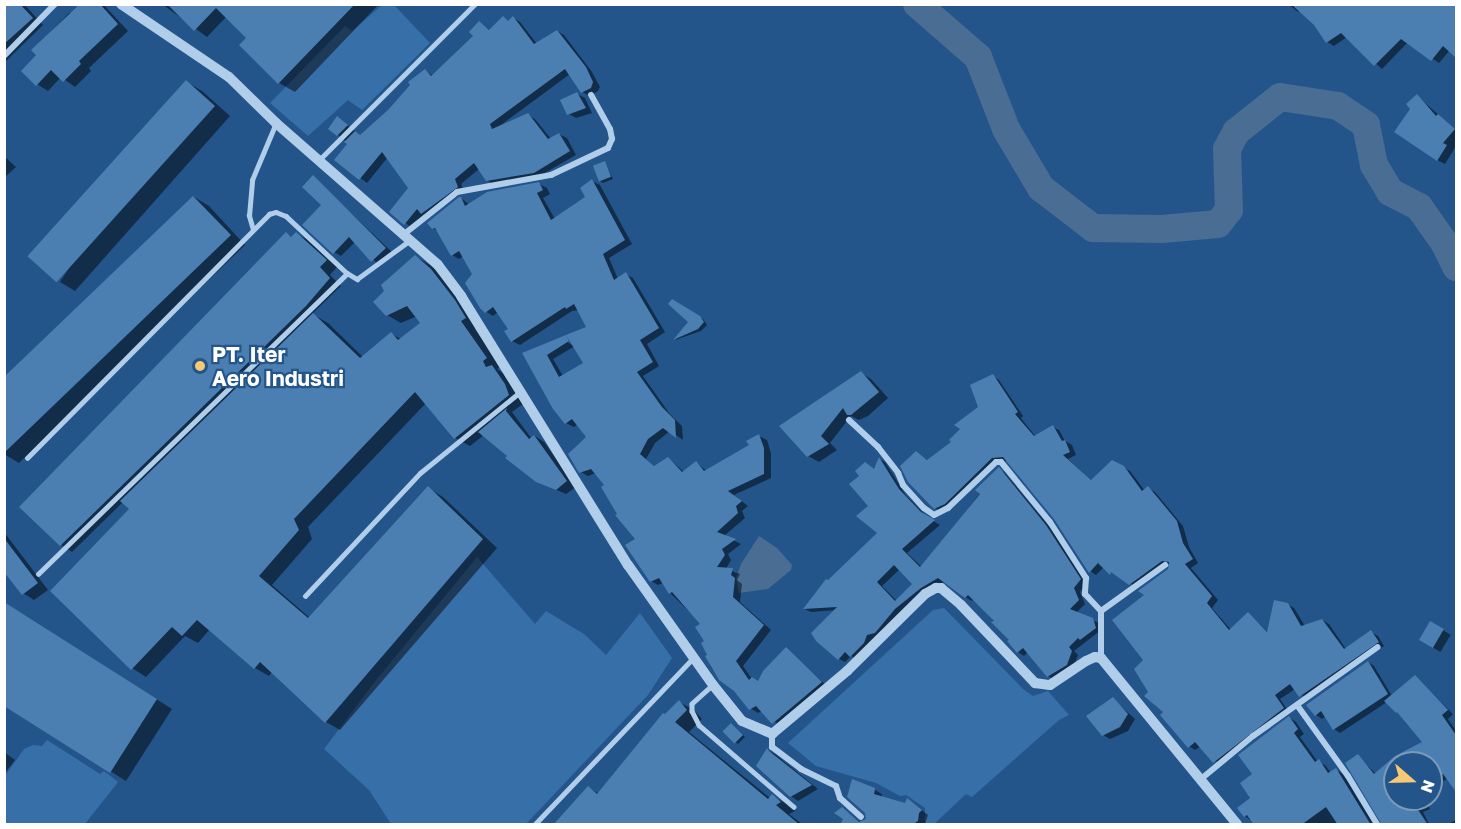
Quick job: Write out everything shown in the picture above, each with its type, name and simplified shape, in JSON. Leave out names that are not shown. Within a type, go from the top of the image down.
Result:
[{"type":"street","points":[[4,57],[55,4]]},
{"type":"street","points":[[121,4],[213,64],[318,161],[438,265],[461,296],[628,565],[713,685],[742,721],[772,734]]},
{"type":"street","points":[[405,238],[457,192],[551,175],[608,148],[612,139],[610,129],[591,95]]},
{"type":"street","points":[[849,420],[878,447],[910,493],[934,515],[948,508],[961,493],[1000,461],[1028,494],[1086,578],[1085,594],[1101,611],[1101,658],[1237,825]]},
{"type":"street","points":[[1101,611],[1164,565]]},
{"type":"street","points":[[861,817],[840,798],[836,786],[801,769],[772,747],[770,741],[772,734],[847,671],[925,594],[936,588],[947,592],[1031,681],[1040,685],[1050,685],[1095,657],[1101,658]]},
{"type":"street","points":[[1200,779],[1253,736],[1378,647]]},
{"type":"street","points":[[1297,705],[1348,776],[1377,825]]},
{"type":"lane","points":[[318,161],[475,4]]},
{"type":"lane","points":[[253,230],[249,216],[252,180],[276,123]]},
{"type":"lane","points":[[27,458],[269,214],[281,213],[353,278],[360,278],[405,238]]},
{"type":"lane","points":[[38,574],[347,273]]},
{"type":"lane","points":[[305,596],[420,472],[520,392]]},
{"type":"lane","points":[[535,825],[694,657]]},
{"type":"lane","points":[[713,685],[692,704],[692,711],[699,724],[794,807]]},
{"type":"shaded area","points":[[382,5],[394,5],[430,43],[362,110],[348,100],[308,136],[270,103],[345,26],[352,31]]},
{"type":"shaded area","points":[[759,536],[777,548],[792,565],[791,570],[768,589],[739,593],[736,578],[741,564]]},
{"type":"shaded area","points":[[477,557],[535,624],[546,611],[584,634],[606,655],[640,613],[672,658],[648,695],[526,824],[391,824],[369,790],[324,749],[373,684]]},
{"type":"shaded area","points":[[944,608],[1023,689],[1033,696],[1048,691],[1069,715],[1059,720],[972,797],[966,794],[934,824],[925,824],[925,808],[906,795],[900,796],[876,783],[816,766],[788,743],[933,610]]},
{"type":"shaded area","points":[[47,740],[100,774],[104,771],[118,782],[85,824],[5,824],[5,776],[24,749],[33,745],[42,746]]},
{"type":"building","points":[[4,4],[20,4],[33,18],[4,44]]},
{"type":"building","points":[[80,4],[100,4],[118,24],[79,61],[81,64],[63,82],[51,70],[36,86],[21,71],[36,55],[31,50]]},
{"type":"building","points":[[167,4],[355,4],[278,84],[239,45],[246,38],[216,8],[194,31]]},
{"type":"building","points":[[1291,4],[1456,4],[1456,58],[1443,46],[1431,61],[1401,39],[1374,66],[1341,33],[1326,43],[1314,25]]},
{"type":"building","points":[[503,16],[508,21],[513,16],[534,44],[557,30],[586,67],[593,82],[591,88],[581,93],[565,69],[490,124],[492,129],[528,113],[548,139],[559,133],[570,151],[534,173],[486,181],[474,163],[455,179],[458,187],[421,214],[417,209],[404,225],[389,212],[408,188],[382,152],[359,180],[334,160],[347,144],[344,142],[355,131],[360,135],[388,110],[410,85],[408,82],[425,69],[431,76],[473,36],[469,32],[479,21],[489,30]]},
{"type":"building","points":[[186,80],[215,106],[56,282],[27,256]]},
{"type":"building","points":[[577,92],[586,108],[567,115],[560,100]]},
{"type":"building","points":[[1417,94],[1436,116],[1438,114],[1455,129],[1443,143],[1447,145],[1437,161],[1394,132],[1410,109],[1406,104]]},
{"type":"building","points":[[337,116],[348,125],[337,136],[328,129]]},
{"type":"building","points":[[605,161],[611,177],[599,182],[593,166]]},
{"type":"building","points":[[313,175],[386,248],[371,262],[349,237],[333,254],[302,225],[321,205],[302,187]]},
{"type":"building","points":[[592,179],[625,240],[603,254],[614,280],[626,272],[659,328],[640,340],[653,362],[637,372],[662,407],[675,420],[676,438],[663,428],[648,439],[640,454],[654,466],[668,457],[682,472],[696,461],[704,471],[749,445],[746,441],[759,434],[764,448],[764,474],[728,491],[742,501],[736,506],[738,513],[717,532],[736,539],[722,549],[725,555],[717,567],[733,568],[731,575],[735,578],[733,597],[764,625],[736,661],[749,680],[752,677],[758,681],[763,671],[786,647],[822,682],[772,724],[756,706],[749,710],[734,691],[719,680],[705,656],[707,655],[701,643],[704,641],[695,627],[700,624],[672,592],[669,594],[659,578],[650,582],[625,545],[635,539],[615,515],[617,514],[601,487],[604,485],[591,469],[579,473],[568,454],[586,437],[572,419],[565,424],[553,409],[522,353],[566,335],[586,327],[574,304],[566,309],[565,307],[511,342],[504,331],[508,329],[493,307],[485,313],[465,283],[472,274],[459,251],[451,256],[435,228],[432,229],[427,223],[459,197],[465,206],[487,192],[539,182],[543,190],[537,193],[551,220],[585,197],[580,188]],"holes":[[[566,335],[583,363],[559,377],[547,355],[569,341]]]},
{"type":"building","points":[[193,196],[231,235],[4,453],[4,377]]},
{"type":"building","points":[[286,232],[291,237],[296,232],[327,260],[320,267],[330,278],[306,306],[60,546],[19,507]]},
{"type":"building","points":[[415,255],[431,269],[455,300],[466,318],[461,321],[487,358],[483,361],[486,367],[492,365],[505,384],[509,395],[454,439],[415,392],[294,519],[299,530],[259,576],[308,618],[428,486],[483,539],[325,723],[260,662],[254,669],[197,620],[182,636],[172,627],[131,670],[50,591],[129,509],[120,501],[313,313],[360,358],[391,332],[398,340],[420,323],[407,306],[386,316],[373,302],[384,291],[381,285]]},
{"type":"building","points":[[672,299],[700,316],[704,322],[698,329],[673,340],[688,322],[668,304]]},
{"type":"building","points":[[861,371],[879,392],[851,415],[847,415],[843,408],[821,436],[829,444],[807,457],[779,426]]},
{"type":"building","points":[[993,374],[1018,412],[1015,414],[1034,436],[1053,425],[1062,441],[1065,440],[1070,452],[1063,455],[1091,480],[1112,460],[1124,466],[1142,491],[1148,486],[1177,521],[1183,543],[1193,559],[1185,564],[1212,596],[1207,603],[1229,630],[1248,612],[1267,632],[1274,600],[1288,603],[1301,626],[1322,619],[1344,649],[1371,630],[1379,642],[1299,697],[1290,684],[1275,695],[1284,708],[1213,763],[1195,742],[1188,748],[1160,715],[1163,712],[1144,696],[1148,692],[1134,669],[1143,660],[1112,620],[1144,595],[1138,591],[1168,569],[1169,562],[1162,561],[1129,585],[1111,572],[1110,575],[1098,563],[1089,573],[1054,519],[1003,457],[992,458],[945,504],[934,509],[908,482],[900,466],[916,451],[927,460],[951,442],[949,440],[960,429],[954,425],[978,407],[970,385]]},
{"type":"building","points":[[507,408],[506,411],[529,439],[534,435],[567,481],[556,490],[536,482],[505,458],[507,456],[478,432]]},
{"type":"building","points":[[879,457],[899,489],[921,512],[935,520],[902,549],[920,567],[980,494],[975,490],[999,467],[1046,525],[1081,579],[1074,588],[1079,600],[1070,609],[1093,618],[1096,628],[1080,640],[1078,638],[1069,647],[1072,651],[1067,665],[1047,677],[1023,648],[1017,653],[1007,641],[1009,640],[991,622],[994,621],[968,595],[965,598],[938,578],[921,588],[895,609],[875,633],[867,635],[864,643],[850,657],[845,652],[838,660],[816,641],[811,633],[837,607],[803,609],[826,579],[828,580],[877,533],[856,516],[868,506],[849,484],[859,476],[855,471],[865,462],[874,469]],"holes":[[[894,565],[912,584],[895,601],[877,582]]]},
{"type":"building","points":[[4,538],[38,583],[22,595],[4,572]]},
{"type":"building","points":[[4,602],[157,699],[110,773],[4,706]]},
{"type":"building","points":[[1430,621],[1444,629],[1433,648],[1419,640]]},
{"type":"building","points":[[1368,661],[1388,694],[1333,730],[1321,711],[1315,716],[1306,705]]},
{"type":"building","points":[[1415,675],[1448,710],[1442,715],[1456,735],[1456,792],[1443,774],[1443,751],[1405,751],[1422,742],[1397,712],[1384,701]]},
{"type":"building","points":[[1113,697],[1128,714],[1120,727],[1102,736],[1086,716]]},
{"type":"building","points":[[679,700],[687,710],[675,722],[768,799],[772,794],[781,802],[776,805],[800,825],[553,825],[588,786],[597,794],[663,713],[665,714]]},
{"type":"building","points":[[1289,716],[1298,729],[1294,733],[1315,762],[1319,759],[1328,773],[1336,768],[1371,825],[1338,825],[1326,807],[1301,825],[1254,825],[1247,815],[1244,817],[1237,808],[1250,798],[1240,783],[1252,774],[1238,755]]},
{"type":"building","points":[[731,723],[743,735],[735,744],[723,731]]},
{"type":"building","points":[[767,748],[812,785],[790,797],[756,766]]},
{"type":"building","points":[[1358,754],[1374,774],[1383,766],[1383,811],[1419,811],[1428,825],[1382,825],[1345,763]]},
{"type":"building","points":[[852,779],[875,788],[874,794],[905,803],[907,798],[922,810],[918,821],[912,825],[840,825],[843,819],[834,813],[842,807],[859,822],[866,819],[865,813],[847,797]]},
{"type":"waterway","points":[[917,4],[978,57],[1006,129],[1041,188],[1093,228],[1162,229],[1218,224],[1229,210],[1227,149],[1236,132],[1280,97],[1338,106],[1366,125],[1374,165],[1390,192],[1419,207],[1444,242],[1456,267]]},
{"type":"place","name":"PT. Iter Aero Industri","points":[[200,366]]}]
